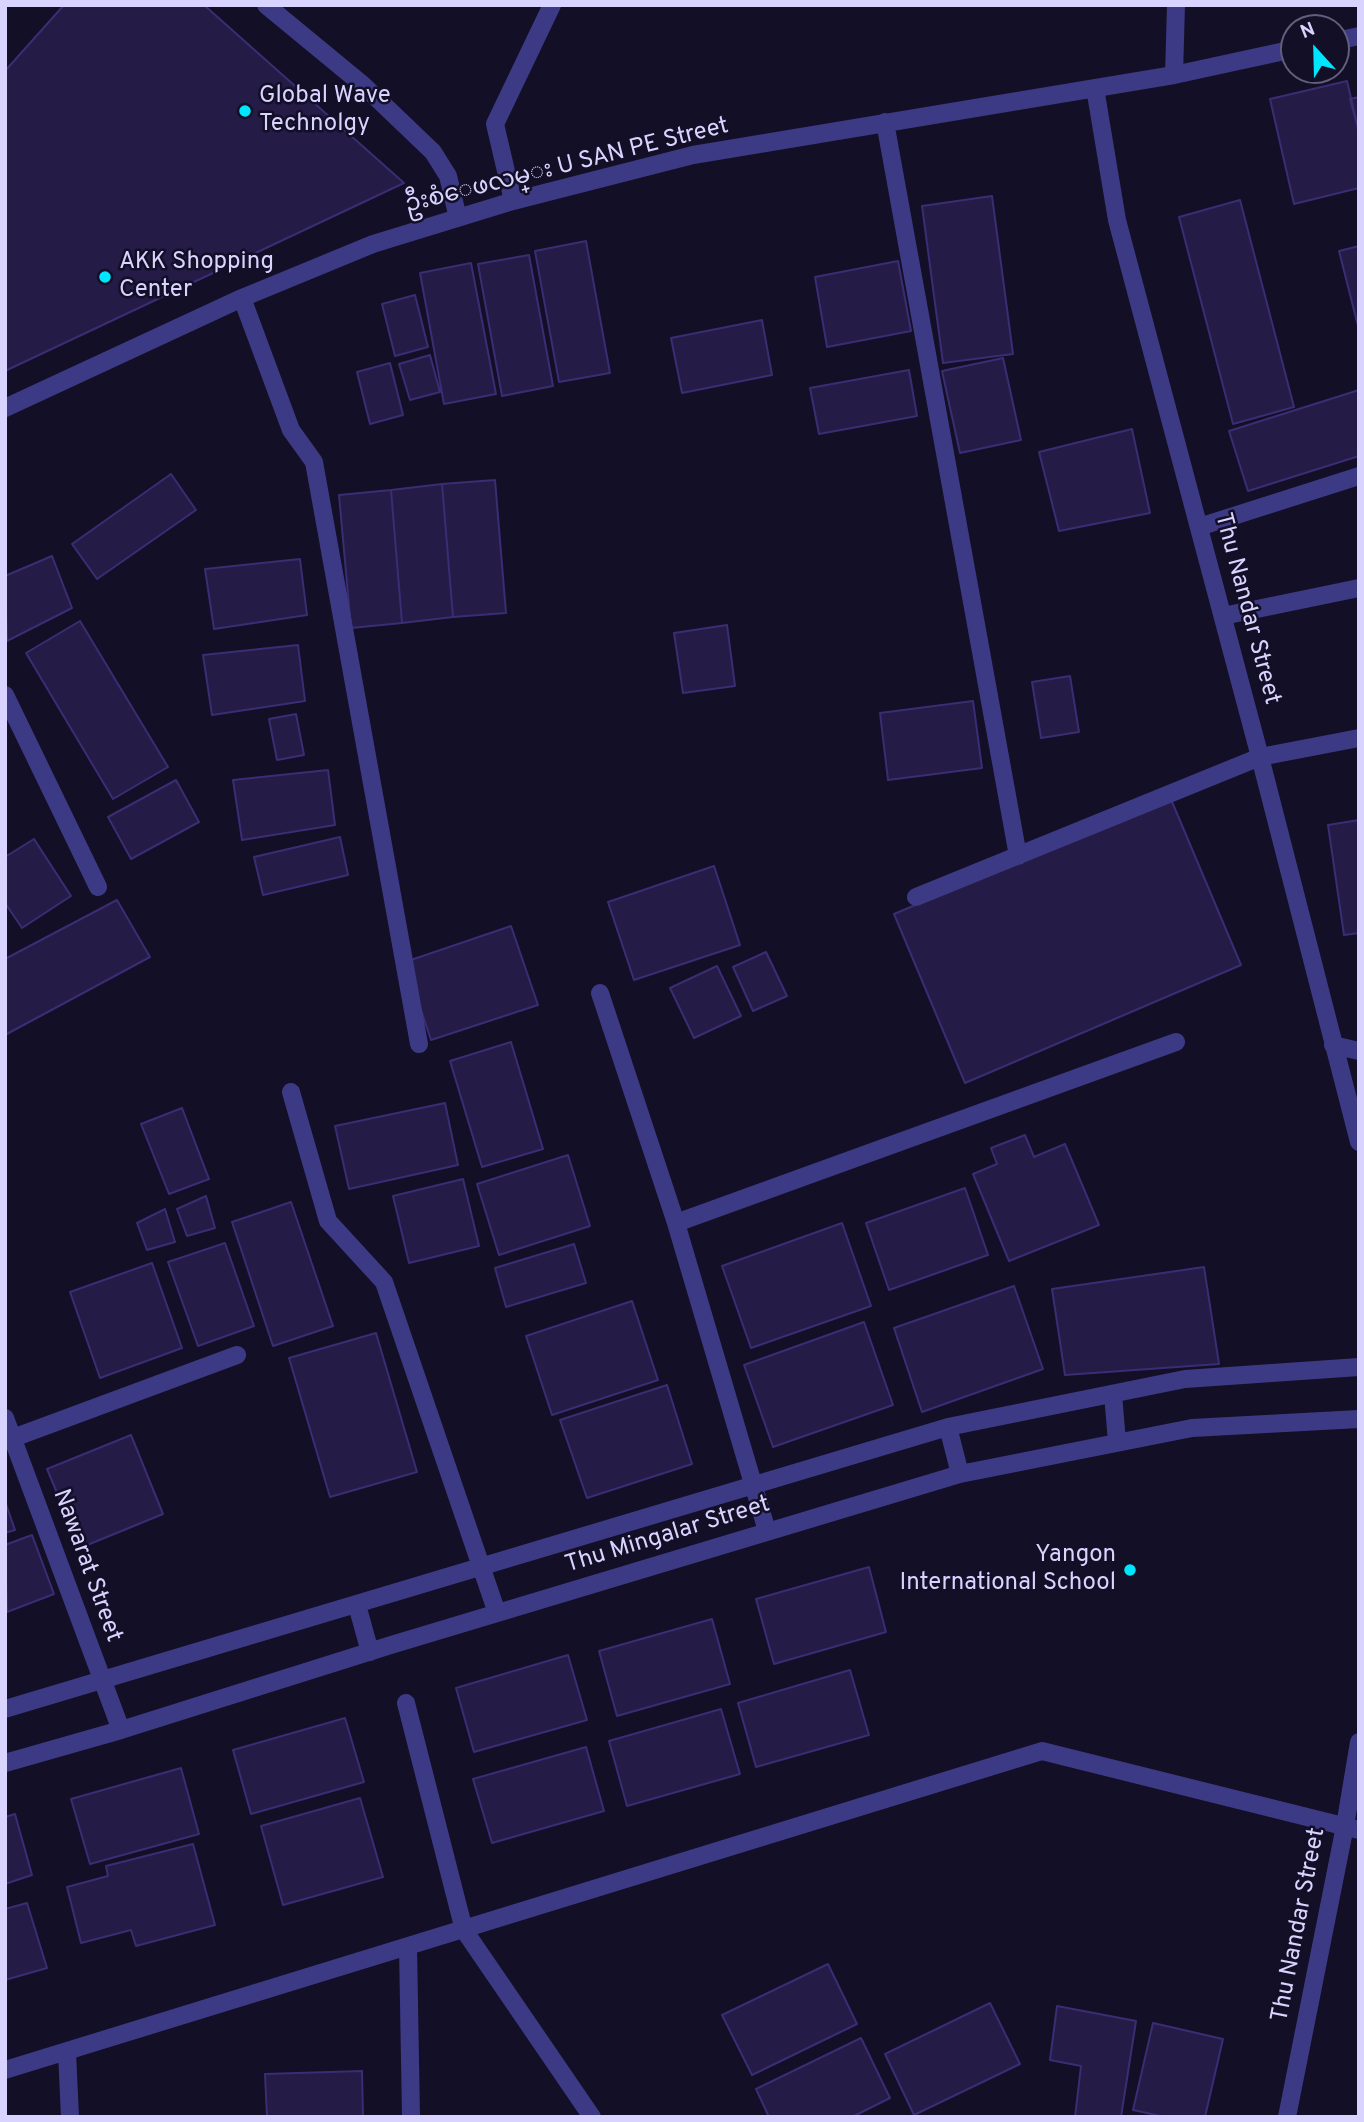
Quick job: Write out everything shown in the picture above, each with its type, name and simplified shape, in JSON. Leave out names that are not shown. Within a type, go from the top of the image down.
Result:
[{"type":"street","points":[[266,5],[363,85],[433,152],[448,176],[458,218]]},
{"type":"street","points":[[513,201],[495,124],[552,5]]},
{"type":"street","points":[[1174,75],[1176,5]]},
{"type":"street","name":"ဦးစံေဖလမ္း U SAN PE Street","points":[[5,408],[242,298],[373,244],[513,201],[693,155],[1174,75],[1280,52]]},
{"type":"street","name":"Thu Nandar Street","points":[[1095,88],[1117,220],[1359,1142]]},
{"type":"street","points":[[885,122],[1018,856]]},
{"type":"street","points":[[242,298],[291,430],[314,462],[419,1044]]},
{"type":"street","points":[[1199,527],[1359,476]]},
{"type":"street","points":[[1223,616],[1359,589]]},
{"type":"street","points":[[5,695],[98,887]]},
{"type":"street","points":[[916,897],[1260,757],[1359,738]]},
{"type":"street","points":[[600,993],[676,1223],[767,1531]]},
{"type":"street","points":[[676,1223],[1176,1042]]},
{"type":"street","points":[[1333,1045],[1359,1051]]},
{"type":"street","points":[[291,1092],[328,1221],[384,1282],[497,1613]]},
{"type":"street","points":[[13,1438],[237,1355]]},
{"type":"street","name":"Thu Mingalar Street","points":[[5,1709],[948,1427],[1185,1379],[1359,1367]]},
{"type":"street","points":[[1113,1394],[1117,1442]]},
{"type":"street","name":"Nawarat Street","points":[[5,1418],[121,1730]]},
{"type":"street","name":"Thu Mingalar Street","points":[[5,1763],[960,1474],[1192,1427],[1359,1419]]},
{"type":"street","points":[[948,1427],[960,1474]]},
{"type":"street","points":[[357,1605],[370,1652]]},
{"type":"street","points":[[406,1703],[464,1930],[592,2117]]},
{"type":"street","name":"Thu Nandar Street","points":[[1287,2117],[1352,1828],[1359,1741]]},
{"type":"street","points":[[5,2070],[1042,1751],[1352,1828]]},
{"type":"street","points":[[408,1946],[411,2117]]},
{"type":"street","points":[[67,2052],[70,2117]]},
{"type":"building","name":"AKK Shopping Center","points":[[64,5],[204,5],[404,183],[5,371],[5,71]]},
{"type":"building","points":[[1334,84],[1348,84],[1359,133],[1359,188],[1294,204],[1270,99]]},
{"type":"building","points":[[1359,97],[1359,132],[1350,99]]},
{"type":"building","points":[[992,196],[1013,354],[943,363],[922,206]]},
{"type":"building","points":[[1240,200],[1294,407],[1233,424],[1179,217]]},
{"type":"building","points":[[586,241],[610,373],[559,382],[535,251]]},
{"type":"building","points":[[1359,246],[1359,330],[1339,251]]},
{"type":"building","points":[[529,255],[553,386],[502,396],[478,264]]},
{"type":"building","points":[[898,261],[911,331],[827,347],[815,277]]},
{"type":"building","points":[[471,263],[496,394],[444,404],[420,273]]},
{"type":"building","points":[[415,295],[428,347],[395,356],[382,304]]},
{"type":"building","points":[[762,320],[772,375],[682,393],[671,338]]},
{"type":"building","points":[[430,355],[440,392],[410,400],[399,364]]},
{"type":"building","points":[[1003,358],[1021,440],[960,453],[942,371]]},
{"type":"building","points":[[390,363],[403,415],[370,424],[357,372]]},
{"type":"building","points":[[909,370],[917,416],[819,434],[810,388]]},
{"type":"building","points":[[1359,390],[1359,456],[1248,491],[1229,431]]},
{"type":"building","points":[[1132,429],[1150,513],[1059,531],[1039,452]]},
{"type":"building","points":[[171,474],[196,510],[97,579],[72,544]]},
{"type":"building","points":[[495,480],[506,613],[453,617],[442,484]]},
{"type":"building","points":[[442,484],[453,617],[402,623],[391,490]]},
{"type":"building","points":[[391,490],[402,623],[351,628],[339,495]]},
{"type":"building","points":[[52,556],[72,608],[7,641],[5,576]]},
{"type":"building","points":[[300,559],[307,615],[214,629],[205,569]]},
{"type":"building","points":[[80,621],[168,767],[113,799],[26,653]]},
{"type":"building","points":[[727,625],[735,686],[683,693],[674,633]]},
{"type":"building","points":[[298,645],[305,701],[212,715],[203,655]]},
{"type":"building","points":[[1070,676],[1079,732],[1041,738],[1032,682]]},
{"type":"building","points":[[973,701],[982,768],[888,780],[880,713]]},
{"type":"building","points":[[296,714],[304,755],[277,760],[269,719]]},
{"type":"building","points":[[328,770],[335,825],[242,840],[233,780]]},
{"type":"building","points":[[176,780],[199,822],[131,859],[108,817]]},
{"type":"building","points":[[1170,797],[1241,965],[965,1083],[894,914]]},
{"type":"building","points":[[1359,820],[1359,933],[1344,935],[1328,825]]},
{"type":"building","points":[[340,837],[348,875],[263,895],[254,857]]},
{"type":"building","points":[[34,839],[71,896],[22,928],[5,903],[5,857]]},
{"type":"building","points":[[714,866],[740,945],[634,980],[608,902]]},
{"type":"building","points":[[117,900],[150,957],[5,1035],[5,959]]},
{"type":"building","points":[[511,926],[538,1005],[431,1040],[405,962]]},
{"type":"building","points":[[766,952],[787,996],[753,1011],[733,967]]},
{"type":"building","points":[[717,966],[741,1016],[694,1038],[670,988]]},
{"type":"building","points":[[511,1042],[543,1149],[482,1167],[450,1061]]},
{"type":"building","points":[[445,1103],[458,1165],[349,1189],[335,1126]]},
{"type":"building","points":[[182,1108],[209,1179],[169,1194],[141,1124]]},
{"type":"building","points":[[1025,1135],[1034,1157],[1065,1144],[1099,1225],[1009,1261],[973,1174],[997,1164],[991,1148]]},
{"type":"building","points":[[568,1155],[590,1226],[499,1255],[477,1184]]},
{"type":"building","points":[[463,1179],[479,1246],[409,1263],[393,1196]]},
{"type":"building","points":[[965,1188],[988,1255],[889,1290],[866,1223]]},
{"type":"building","points":[[206,1196],[215,1228],[187,1236],[177,1209]]},
{"type":"building","points":[[291,1202],[333,1326],[273,1346],[232,1222]]},
{"type":"building","points":[[165,1209],[175,1242],[147,1250],[137,1223]]},
{"type":"building","points":[[842,1223],[871,1306],[751,1348],[722,1266]]},
{"type":"building","points":[[225,1243],[254,1326],[198,1346],[168,1262]]},
{"type":"building","points":[[574,1244],[586,1283],[506,1307],[495,1268]]},
{"type":"building","points":[[152,1263],[182,1348],[100,1378],[70,1292]]},
{"type":"building","points":[[1204,1267],[1219,1364],[1065,1375],[1052,1289]]},
{"type":"building","points":[[1014,1286],[1043,1369],[922,1412],[894,1328]]},
{"type":"building","points":[[632,1301],[658,1380],[552,1415],[526,1336]]},
{"type":"building","points":[[864,1322],[893,1405],[773,1447],[744,1365]]},
{"type":"building","points":[[376,1333],[417,1472],[330,1497],[289,1358]]},
{"type":"building","points":[[667,1385],[692,1464],[587,1498],[560,1420]]},
{"type":"building","points":[[131,1435],[163,1514],[80,1548],[47,1469]]},
{"type":"building","points":[[5,1501],[15,1530],[5,1533]]},
{"type":"building","points":[[32,1535],[54,1594],[7,1612],[5,1545]]},
{"type":"building","points":[[869,1567],[886,1632],[774,1664],[756,1599]]},
{"type":"building","points":[[712,1619],[730,1684],[617,1716],[599,1651]]},
{"type":"building","points":[[568,1655],[587,1720],[474,1752],[456,1688]]},
{"type":"building","points":[[850,1670],[869,1735],[756,1767],[738,1703]]},
{"type":"building","points":[[721,1709],[740,1774],[627,1806],[609,1741]]},
{"type":"building","points":[[345,1718],[364,1782],[251,1814],[233,1750]]},
{"type":"building","points":[[586,1747],[604,1811],[492,1843],[473,1779]]},
{"type":"building","points":[[181,1768],[199,1834],[90,1864],[71,1799]]},
{"type":"building","points":[[360,1798],[383,1877],[283,1905],[261,1826]]},
{"type":"building","points":[[15,1814],[32,1875],[5,1884],[5,1817]]},
{"type":"building","points":[[193,1844],[215,1925],[136,1946],[131,1930],[81,1943],[67,1887],[108,1876],[106,1866]]},
{"type":"building","points":[[27,1903],[47,1968],[5,1980],[5,1909]]},
{"type":"building","points":[[828,1964],[857,2024],[752,2075],[722,2015]]},
{"type":"building","points":[[990,2003],[1020,2064],[914,2115],[885,2054]]},
{"type":"building","points":[[1057,2006],[1136,2021],[1121,2117],[1075,2117],[1081,2066],[1050,2060]]},
{"type":"building","points":[[1153,2023],[1223,2039],[1205,2117],[1165,2117],[1133,2110]]},
{"type":"building","points":[[861,2038],[890,2098],[852,2117],[769,2117],[756,2089]]},
{"type":"building","points":[[362,2071],[363,2117],[267,2117],[265,2074]]},
{"type":"place","name":"Global Wave Technolgy","points":[[245,111]]},
{"type":"place","name":"AKK Shopping Center","points":[[105,277]]},
{"type":"place","name":"Yangon International School","points":[[1130,1570]]}]
